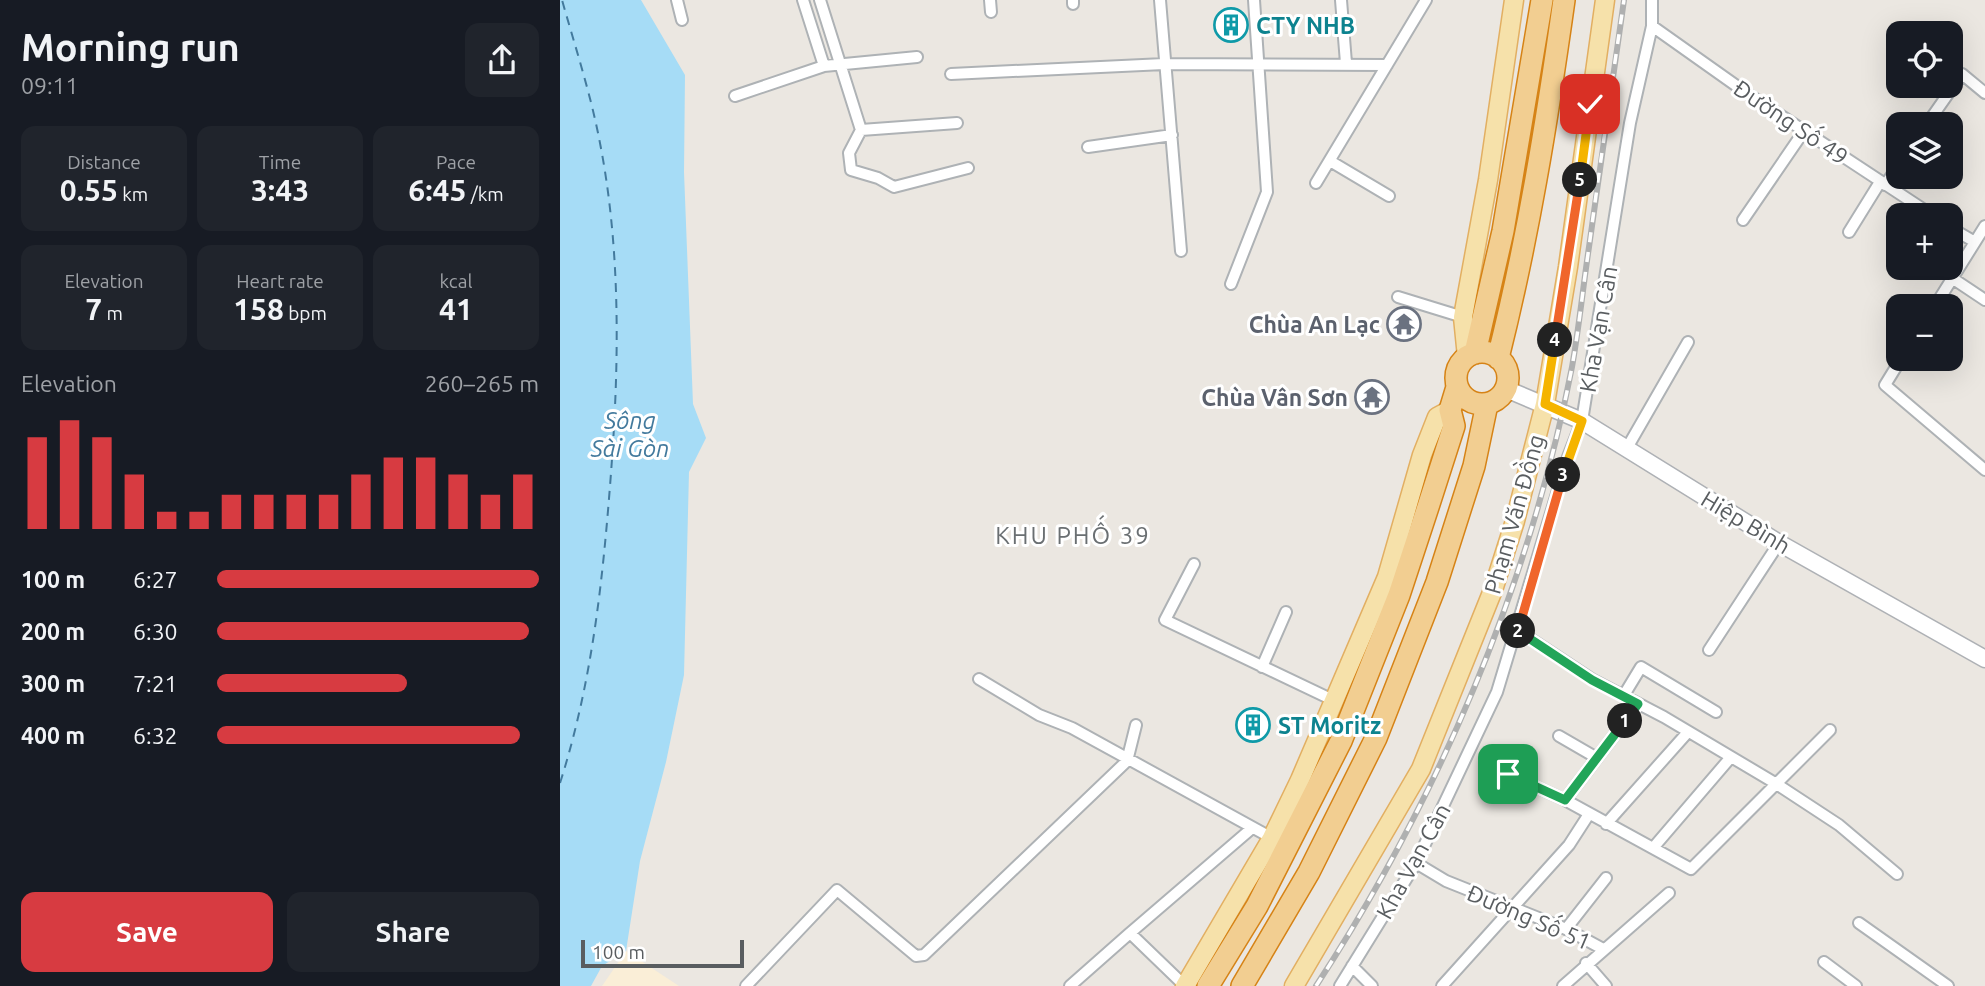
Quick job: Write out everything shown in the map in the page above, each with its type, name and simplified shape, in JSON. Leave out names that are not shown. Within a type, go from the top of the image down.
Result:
[{"type":"highway","points":[[1208,986],[1264,894],[1341,741],[1399,595],[1454,426],[1450,410],[1457,387],[1456,373],[1471,355],[1503,231],[1542,0]]},
{"type":"highway","points":[[1498,358],[1522,260],[1542,152],[1564,0]]},
{"type":"highway","points":[[1457,387],[1470,402],[1487,404],[1497,400],[1506,389],[1507,370],[1498,358],[1489,353],[1471,355]]},
{"type":"highway","points":[[1242,986],[1309,872],[1376,738],[1437,582],[1474,466],[1487,404]]},
{"type":"main road","points":[[1471,355],[1462,317],[1488,180],[1514,0]]},
{"type":"main road","name":"Phạm Văn Đồng","points":[[1294,986],[1421,769],[1493,590],[1515,522],[1545,404],[1568,267],[1605,0]]},
{"type":"main road","name":"Hiệp Bình","points":[[1506,389],[1582,421],[1779,543],[1985,659]]},
{"type":"main road","points":[[1185,986],[1272,838],[1335,701],[1387,577],[1422,454],[1437,417],[1450,410]]},
{"type":"street","points":[[677,0],[682,20]]},
{"type":"street","points":[[803,0],[824,66]]},
{"type":"street","points":[[820,0],[861,130],[849,153],[851,170],[878,178],[894,187],[968,168]]},
{"type":"street","points":[[990,0],[992,12]]},
{"type":"street","points":[[1160,0],[1181,251]]},
{"type":"street","points":[[1231,284],[1267,192],[1254,0]]},
{"type":"street","points":[[1341,0],[1346,63]]},
{"type":"street","points":[[1316,183],[1426,0]]},
{"type":"street","name":"Kha Vạn Cân","points":[[1340,986],[1416,863],[1497,692],[1517,630],[1568,457],[1582,421],[1630,123],[1652,26],[1652,0]]},
{"type":"street","name":"Đường Số 49","points":[[1652,26],[1913,203]]},
{"type":"street","points":[[735,96],[839,62],[917,57]]},
{"type":"street","points":[[951,74],[1164,64],[1387,65]]},
{"type":"street","points":[[1936,112],[1962,75],[1985,93]]},
{"type":"street","points":[[861,130],[957,123]]},
{"type":"street","points":[[1743,220],[1804,131]]},
{"type":"street","points":[[1088,147],[1172,135]]},
{"type":"street","points":[[1330,161],[1389,196]]},
{"type":"street","points":[[1849,232],[1886,180]]},
{"type":"street","points":[[1963,261],[1985,226]]},
{"type":"street","points":[[1963,235],[1975,242]]},
{"type":"street","points":[[1955,280],[1985,300]]},
{"type":"street","points":[[1398,298],[1462,317]]},
{"type":"street","points":[[1627,448],[1688,342]]},
{"type":"street","points":[[1894,371],[1885,385],[1985,470]]},
{"type":"street","points":[[1709,650],[1779,543]]},
{"type":"street","points":[[1194,564],[1165,620],[1335,701]]},
{"type":"street","points":[[1262,667],[1286,612]]},
{"type":"street","points":[[1517,630],[1592,680],[1624,695],[1775,783],[1839,825],[1896,874]]},
{"type":"street","points":[[1624,695],[1641,667],[1716,712]]},
{"type":"street","points":[[979,679],[1039,715],[1072,728],[1127,761],[1272,838]]},
{"type":"street","points":[[1565,800],[1638,704]]},
{"type":"street","points":[[746,986],[837,890],[916,956],[924,955],[1127,761],[1136,724]]},
{"type":"street","points":[[1508,774],[1565,800],[1691,869],[1830,730]]},
{"type":"street","points":[[1606,824],[1688,732]]},
{"type":"street","points":[[1559,736],[1597,758]]},
{"type":"street","points":[[1653,848],[1731,757]]},
{"type":"street","points":[[1442,986],[1569,845],[1589,814]]},
{"type":"street","points":[[1070,986],[1251,829]]},
{"type":"street","name":"Đường Số 51","points":[[1416,863],[1446,881],[1566,929],[1603,949],[1669,893]]},
{"type":"street","points":[[1566,929],[1606,878]]},
{"type":"street","points":[[1859,923],[1948,986]]},
{"type":"street","points":[[1130,933],[1185,986]]},
{"type":"street","points":[[1563,986],[1603,949]]},
{"type":"street","points":[[1824,962],[1856,986]]},
{"type":"street","points":[[1586,963],[1606,986]]},
{"type":"street","points":[[1352,966],[1372,986]]},
{"type":"shaded area","points":[[626,951],[679,986],[602,986]]},
{"type":"water","name":"Sông Sài Gòn","points":[[560,0],[641,0],[685,75],[684,172],[693,404],[706,438],[689,472],[684,675],[666,762],[640,861],[626,951],[602,966],[591,986],[560,986]]},
{"type":"ferry route","points":[[560,783],[580,710],[599,599],[610,486],[617,356],[615,268],[606,181],[591,104],[562,0]]},
{"type":"railway","points":[[1316,986],[1360,915],[1439,766],[1474,689],[1531,530],[1554,449],[1572,367],[1624,0]]},
{"type":"place","name":"CTY NHB","points":[[1231,25]]},
{"type":"place","name":"Chùa An Lạc","points":[[1404,324]]},
{"type":"place","name":"Chùa Vân Sơn","points":[[1372,397]]},
{"type":"place","name":"ST Moritz","points":[[1253,725]]},
{"type":"district","name":"KHU PHỐ 39","points":[[1073,535]]},
{"type":"route","points":[[1508,774],[1565,800],[1638,704],[1592,680],[1517,630],[1568,457],[1582,421],[1545,404],[1568,267],[1590,104]]}]
